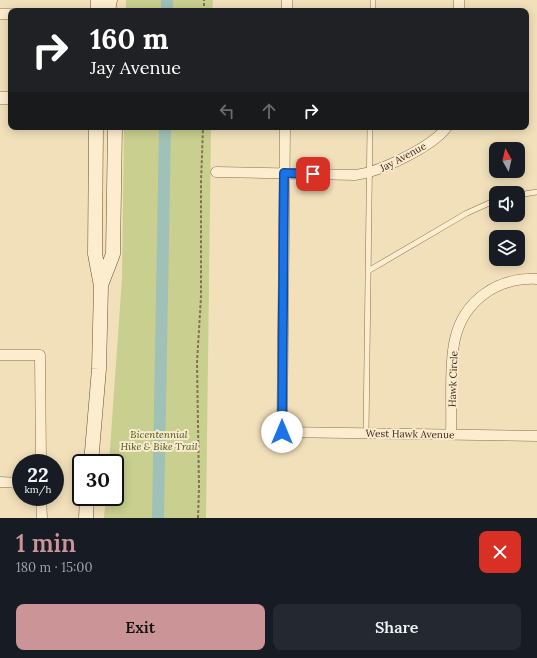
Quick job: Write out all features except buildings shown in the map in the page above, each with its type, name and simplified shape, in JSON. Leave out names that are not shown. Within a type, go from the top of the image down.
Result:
[{"type":"main road","points":[[92,454],[99,369],[101,286],[96,254],[96,130]]},
{"type":"main road","points":[[104,130],[104,176],[114,254]]},
{"type":"main road","points":[[101,286],[114,254],[115,130]]},
{"type":"main road","points":[[86,518],[87,506]]},
{"type":"street","points":[[284,173],[285,130]]},
{"type":"street","name":"Jay Avenue","points":[[216,172],[355,175],[369,173],[392,163],[445,130]]},
{"type":"street","name":"West Hawk Avenue","points":[[284,173],[282,432],[537,436]]},
{"type":"street","name":"Hawk Circle","points":[[451,434],[453,349],[460,325],[466,313],[485,292],[496,286],[520,279],[537,279]]},
{"type":"street","points":[[0,355],[40,356],[41,454]]},
{"type":"street","points":[[0,482],[12,483]]},
{"type":"street","points":[[41,506],[42,518]]},
{"type":"lane","points":[[366,433],[370,130]]},
{"type":"lane","points":[[525,194],[537,192]]},
{"type":"lane","points":[[368,271],[467,213],[489,203]]},
{"type":"path","points":[[198,518],[200,488],[197,362],[201,297],[201,183],[203,130]]},
{"type":"green space","points":[[126,0],[213,0],[212,8],[126,8]]},
{"type":"green space","name":"Bicentennial Hike & Bike Trail","points":[[124,130],[211,130],[206,518],[104,518],[105,506],[124,506],[124,454],[110,454],[122,278]]},
{"type":"waterway","points":[[167,0],[167,8]]},
{"type":"waterway","points":[[158,518],[165,130]]},
{"type":"route","points":[[282,432],[284,173],[313,174]]}]
